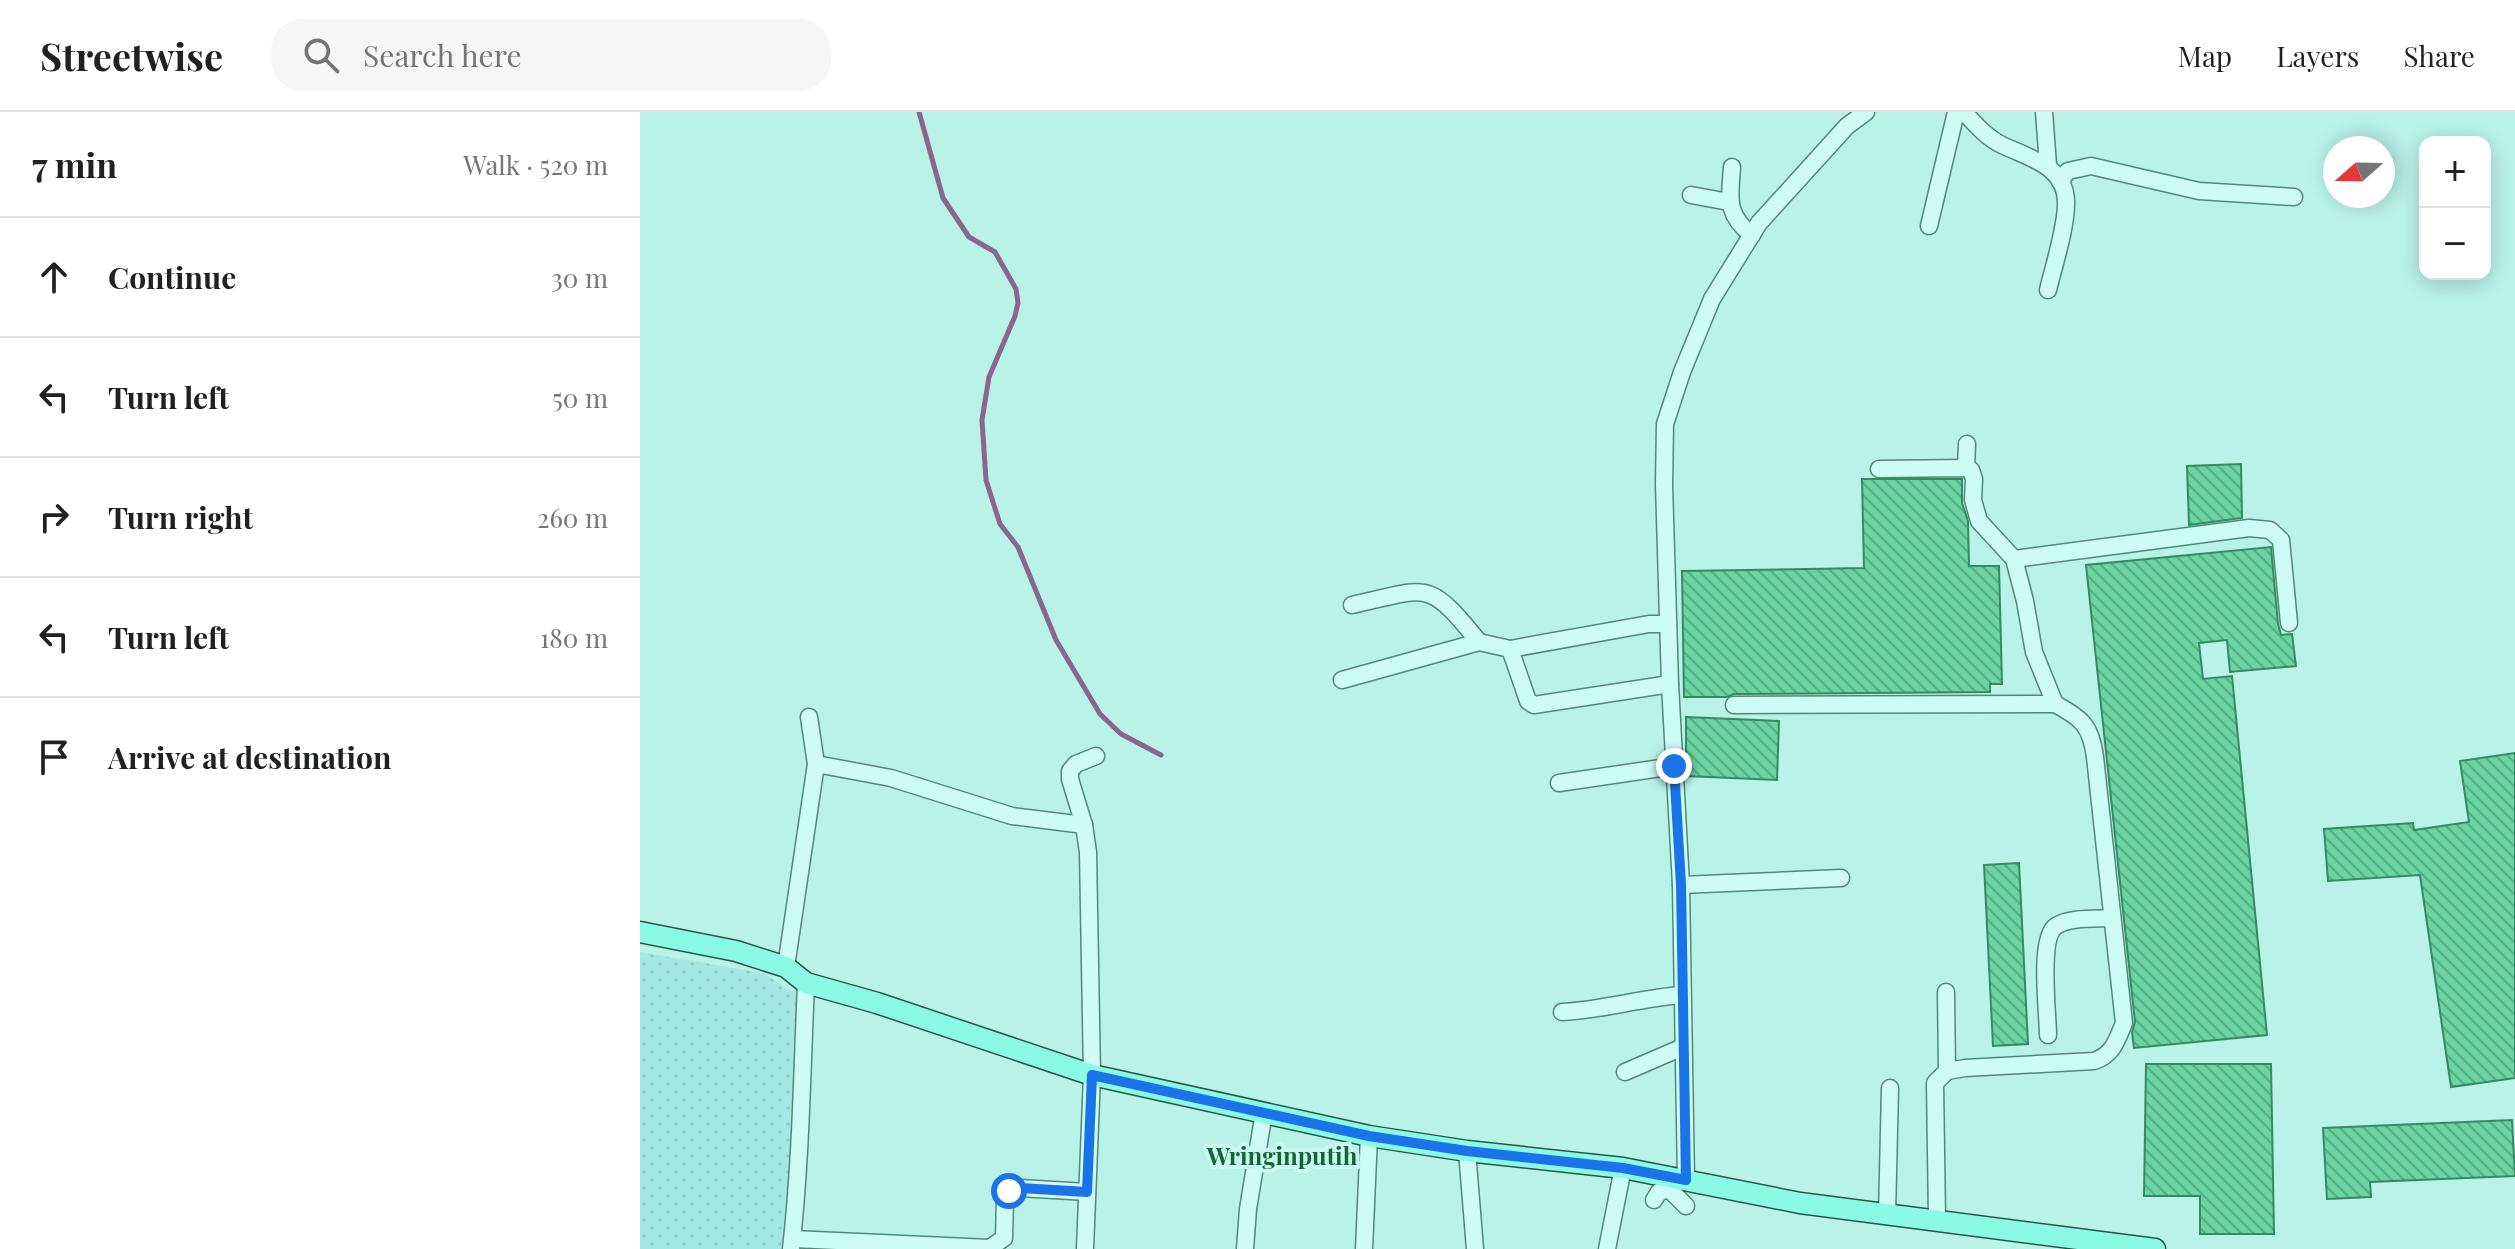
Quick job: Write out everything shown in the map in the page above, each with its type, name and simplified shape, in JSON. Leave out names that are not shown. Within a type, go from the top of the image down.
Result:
[{"type":"main road","points":[[640,932],[736,951],[786,967],[806,983],[877,1003],[1092,1075],[1369,1136],[1467,1151],[1623,1168],[1674,1182],[1800,1203],[2155,1249]]},
{"type":"street","points":[[1686,1206],[1674,1182],[1683,1047],[1681,885],[1668,624],[1665,424],[1712,299],[1759,223],[1847,126],[1866,112]]},
{"type":"street","points":[[1929,226],[1956,112]]},
{"type":"street","points":[[1964,112],[2000,144],[2048,165],[2060,181],[2067,202],[2048,290]]},
{"type":"street","points":[[2044,112],[2048,165]]},
{"type":"street","points":[[2060,181],[2068,171],[2091,166],[2199,191],[2294,197]]},
{"type":"street","points":[[1732,167],[1729,202],[1734,217],[1752,235]]},
{"type":"street","points":[[1691,195],[1729,202]]},
{"type":"street","points":[[1966,468],[1967,444]]},
{"type":"street","points":[[1879,469],[1971,470],[1973,500],[1979,521],[2014,559],[2034,652],[2055,704]]},
{"type":"street","points":[[2014,559],[2249,528],[2270,530],[2281,540],[2289,623]]},
{"type":"street","points":[[1352,605],[1427,591],[1451,608],[1479,642]]},
{"type":"street","points":[[1342,680],[1479,642],[1510,649],[1649,624],[1668,624]]},
{"type":"street","points":[[1510,649],[1528,701],[1534,705],[1670,684]]},
{"type":"street","points":[[1734,705],[2055,704],[2084,722],[2093,744],[2124,1023],[2106,1057],[2075,1064],[2002,1065],[1947,1071],[1935,1083],[1937,1219]]},
{"type":"street","points":[[786,967],[816,764],[809,717]]},
{"type":"street","points":[[1085,1249],[1092,1075],[1088,852],[1070,771],[1076,764],[1096,756]]},
{"type":"street","points":[[816,764],[891,778],[1012,816],[1084,825]]},
{"type":"street","points":[[1559,783],[1674,766]]},
{"type":"street","points":[[1681,885],[1841,878]]},
{"type":"street","points":[[2048,1035],[2048,934],[2057,925],[2112,918]]},
{"type":"street","points":[[806,983],[804,1091],[792,1244],[990,1248],[1004,1238],[1005,1199],[1009,1191],[1020,1188],[1087,1192]]},
{"type":"street","points":[[1946,992],[1947,1071]]},
{"type":"street","points":[[1562,1012],[1595,1011],[1657,997],[1682,995]]},
{"type":"street","points":[[1625,1072],[1683,1047]]},
{"type":"street","points":[[1887,1215],[1890,1088]]},
{"type":"street","points":[[1245,1249],[1248,1209],[1264,1112]]},
{"type":"street","points":[[1364,1249],[1369,1136]]},
{"type":"street","points":[[1467,1151],[1475,1249]]},
{"type":"street","points":[[1607,1249],[1623,1168]]},
{"type":"street","points":[[1654,1200],[1659,1192],[1674,1182]]},
{"type":"shaded area","points":[[640,952],[763,973],[799,995],[790,1171],[781,1249],[640,1249]]},
{"type":"building","points":[[2241,464],[2242,518],[2189,525],[2187,466]]},
{"type":"building","points":[[1862,479],[1962,479],[1962,503],[1968,521],[1969,566],[1999,566],[2002,684],[1990,684],[1990,692],[1684,697],[1682,571],[1864,568]]},
{"type":"building","points":[[2271,547],[2278,624],[2281,635],[2292,634],[2296,666],[2230,672],[2227,640],[2199,643],[2203,679],[2232,676],[2267,1035],[2134,1048],[2132,1032],[2135,1022],[2086,565]]},
{"type":"building","points":[[1686,717],[1779,721],[1777,780],[1686,776]]},
{"type":"building","points":[[2515,753],[2515,1078],[2451,1087],[2420,875],[2328,881],[2324,829],[2413,823],[2414,830],[2469,822],[2460,761]]},
{"type":"building","points":[[2019,863],[2028,1044],[1993,1046],[1984,865]]},
{"type":"building","points":[[2146,1064],[2271,1064],[2274,1234],[2200,1234],[2200,1196],[2144,1196]]},
{"type":"building","points":[[2512,1120],[2515,1176],[2370,1182],[2371,1197],[2327,1199],[2323,1128]]},
{"type":"waterway","points":[[919,112],[943,198],[969,237],[995,252],[1016,289],[1018,303],[1015,316],[989,377],[982,420],[986,480],[1000,524],[1018,547],[1056,640],[1100,714],[1121,734],[1161,755]]},
{"type":"district","name":"Wringinputih","points":[[1282,1157]]},
{"type":"route","points":[[1009,1191],[1020,1188],[1087,1192],[1092,1075],[1369,1136],[1467,1151],[1623,1168],[1686,1180],[1681,885],[1674,766]]}]
